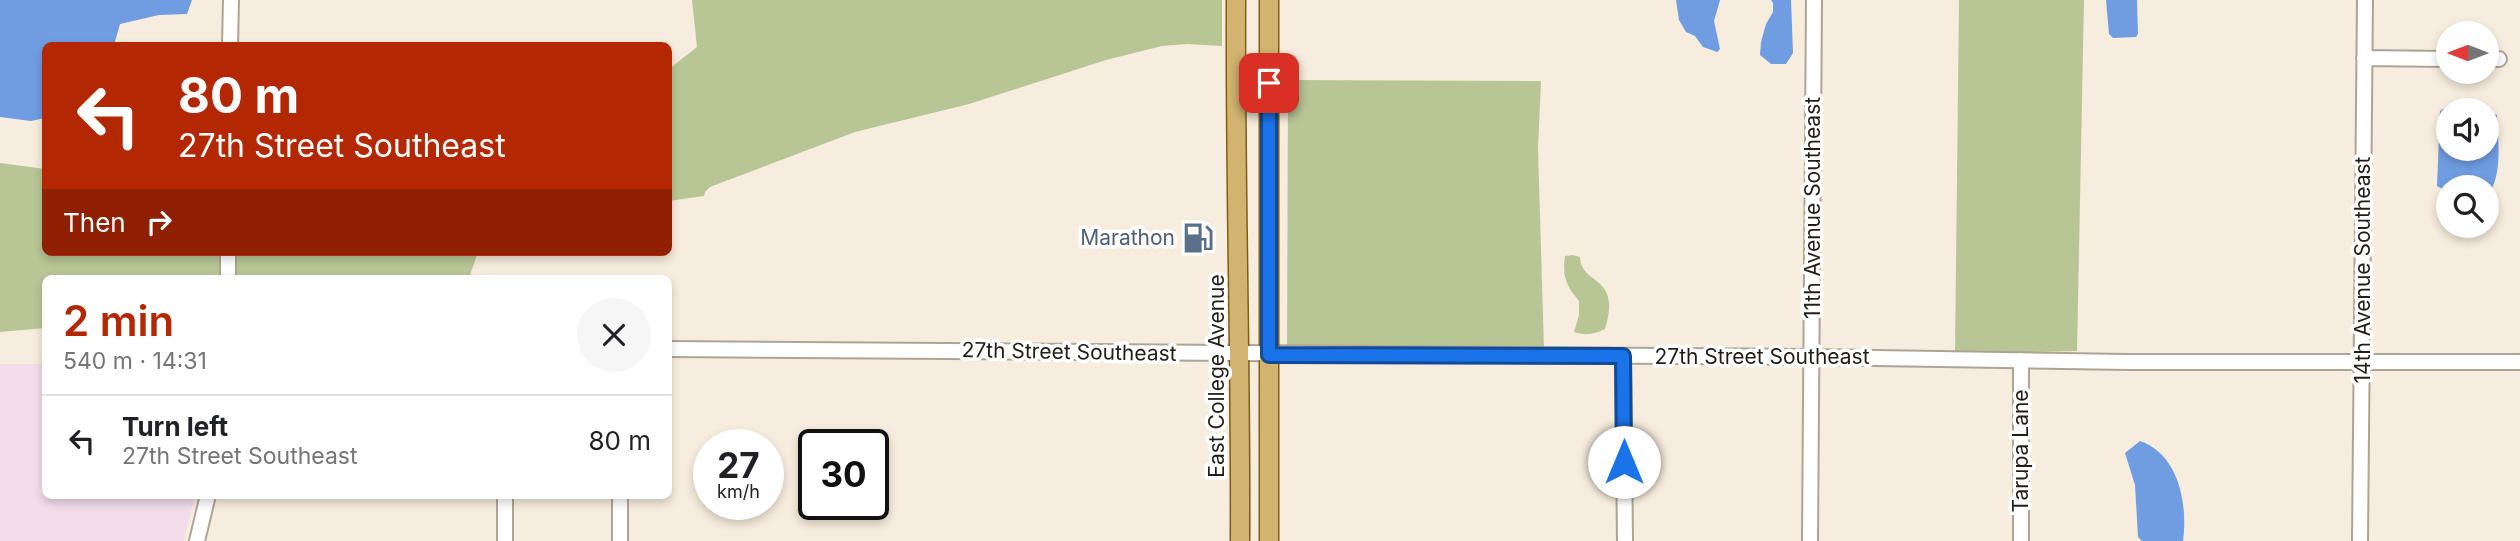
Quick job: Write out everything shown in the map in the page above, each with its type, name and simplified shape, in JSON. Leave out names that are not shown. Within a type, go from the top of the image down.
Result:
[{"type":"main road","name":"East College Avenue","points":[[1236,0],[1241,355],[1240,541]]},
{"type":"main road","points":[[1269,0],[1269,541]]},
{"type":"street","points":[[230,42],[231,0]]},
{"type":"street","name":"11th Avenue Southeast","points":[[1810,541],[1814,0]]},
{"type":"street","name":"14th Avenue Southeast","points":[[2360,541],[2365,0]]},
{"type":"street","points":[[2364,58],[2436,59]]},
{"type":"street","points":[[228,256],[228,275]]},
{"type":"street","name":"27th Street Southeast","points":[[672,349],[2520,362]]},
{"type":"street","points":[[1623,356],[1625,541]]},
{"type":"street","name":"Tarupa Lane","points":[[2021,360],[2021,541]]},
{"type":"street","points":[[197,541],[207,499]]},
{"type":"street","points":[[505,499],[506,541]]},
{"type":"street","points":[[620,499],[620,541]]},
{"type":"shaded area","points":[[0,364],[42,364],[42,499],[194,499],[184,541],[0,541]]},
{"type":"green space","points":[[692,0],[1222,0],[1222,46],[1162,46],[1106,60],[969,104],[855,132],[710,187],[704,196],[672,201],[672,67],[697,47]]},
{"type":"green space","points":[[1959,0],[2084,0],[2077,351],[1955,354]]},
{"type":"green space","points":[[1288,80],[1541,81],[1538,149],[1544,349],[1287,350]]},
{"type":"green space","points":[[0,163],[42,169],[42,256],[223,256],[223,275],[42,275],[42,328],[0,332]]},
{"type":"green space","points":[[234,256],[477,256],[470,275],[233,275]]},
{"type":"green space","points":[[1565,256],[1580,257],[1582,266],[1605,290],[1608,299],[1609,311],[1605,329],[1594,333],[1574,332],[1579,315],[1579,301],[1568,285],[1564,269]]},
{"type":"water","points":[[0,0],[192,0],[187,14],[159,15],[120,24],[115,42],[42,42],[42,119],[31,121],[0,117]]},
{"type":"water","points":[[1676,0],[1720,0],[1714,21],[1720,49],[1717,52],[1703,47],[1695,36],[1686,32],[1679,20]]},
{"type":"water","points":[[1771,0],[1791,0],[1793,53],[1786,64],[1771,64],[1760,55],[1766,24],[1773,12]]},
{"type":"water","points":[[2106,0],[2137,0],[2136,37],[2113,38],[2109,34]]},
{"type":"water","points":[[2438,161],[2498,161],[2496,175],[2437,175]]},
{"type":"water","points":[[2140,441],[2164,457],[2178,482],[2184,512],[2183,541],[2142,541],[2138,537],[2135,485],[2125,453]]},
{"type":"place","name":"Marathon","points":[[1198,238]]},
{"type":"route","points":[[1269,83],[1269,355],[1623,356],[1624,462]]}]
